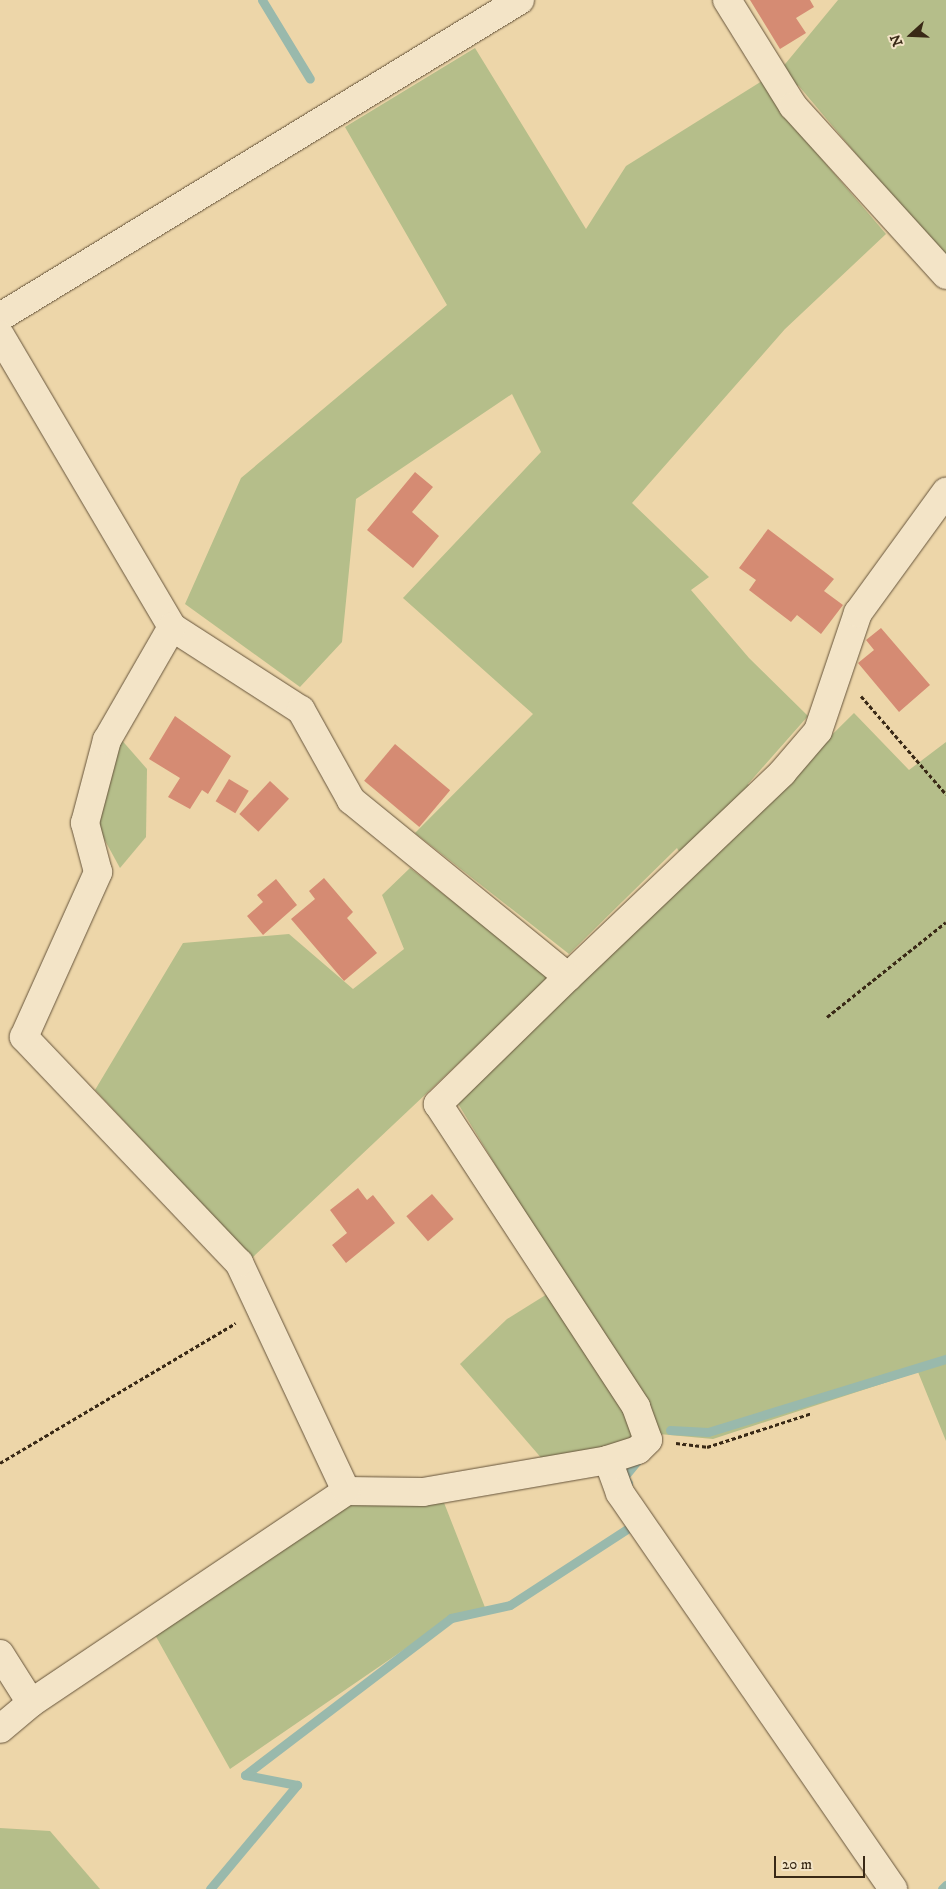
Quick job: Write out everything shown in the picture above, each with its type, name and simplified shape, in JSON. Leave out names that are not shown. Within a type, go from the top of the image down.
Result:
[{"type":"street","points":[[0,316],[520,0]]},
{"type":"street","points":[[727,0],[794,106],[946,275]]},
{"type":"street","points":[[0,336],[172,628],[301,710],[351,800],[568,977]]},
{"type":"street","points":[[0,1729],[31,1703],[346,1491],[423,1492],[608,1460],[638,1450],[648,1440],[636,1408],[438,1104],[782,773],[818,731],[858,613],[946,492]]},
{"type":"street","points":[[172,628],[107,740],[86,823],[98,872],[24,1038],[239,1263],[346,1491]]},
{"type":"street","points":[[608,1460],[620,1493],[894,1889]]},
{"type":"street","points":[[0,1654],[31,1703]]},
{"type":"path","points":[[838,671],[946,794]]},
{"type":"path","points":[[828,1018],[946,922]]},
{"type":"path","points":[[0,1463],[260,1308]]},
{"type":"path","points":[[648,1440],[707,1447],[812,1413]]},
{"type":"green space","points":[[838,0],[946,0],[946,261],[798,85],[779,109],[886,234],[785,329],[632,503],[709,577],[691,590],[749,658],[808,716],[748,784],[765,801],[854,713],[909,770],[946,742],[946,1441],[918,1372],[713,1439],[659,1434],[457,1102],[693,877],[677,848],[569,954],[415,833],[533,714],[403,598],[541,452],[512,394],[356,499],[342,642],[300,687],[185,604],[241,478],[447,305],[345,127],[475,48],[586,229],[626,166],[781,69]]},
{"type":"green space","points":[[119,737],[147,769],[146,837],[120,868],[97,826]]},
{"type":"green space","points":[[410,868],[550,977],[252,1258],[95,1090],[183,943],[289,934],[353,989],[404,949],[382,895]]},
{"type":"green space","points":[[552,1291],[621,1398],[636,1434],[617,1447],[543,1460],[460,1364],[507,1319]]},
{"type":"green space","points":[[441,1495],[486,1610],[450,1618],[230,1769],[154,1633],[358,1500]]},
{"type":"green space","points":[[0,1828],[50,1831],[100,1889],[0,1889]]},
{"type":"building","points":[[750,0],[810,0],[814,7],[796,18],[806,33],[780,49]]},
{"type":"building","points":[[415,472],[433,487],[412,512],[439,536],[413,568],[367,530]]},
{"type":"building","points":[[768,529],[834,579],[824,591],[843,605],[821,634],[797,615],[791,622],[749,590],[756,580],[739,568]]},
{"type":"building","points":[[881,628],[930,685],[899,712],[858,663],[874,650],[866,640]]},
{"type":"building","points":[[175,716],[231,756],[208,794],[202,790],[190,809],[168,797],[180,778],[149,759]]},
{"type":"building","points":[[395,744],[450,790],[419,827],[364,781]]},
{"type":"building","points":[[229,779],[249,791],[235,813],[216,801]]},
{"type":"building","points":[[270,781],[289,799],[258,832],[239,814]]},
{"type":"building","points":[[324,878],[353,912],[347,918],[377,953],[344,981],[291,919],[315,899],[309,891]]},
{"type":"building","points":[[276,879],[297,905],[263,935],[247,916],[263,902],[257,895]]},
{"type":"building","points":[[358,1188],[367,1200],[373,1195],[395,1223],[346,1263],[332,1245],[347,1233],[330,1210]]},
{"type":"building","points":[[432,1194],[454,1219],[428,1241],[406,1216]]},
{"type":"waterway","points":[[262,0],[310,79]]},
{"type":"waterway","points":[[670,1430],[708,1432],[946,1359]]},
{"type":"waterway","points":[[628,1483],[624,1477],[640,1457]]},
{"type":"waterway","points":[[210,1889],[297,1785],[245,1775],[451,1618],[510,1605],[627,1529]]},
{"type":"waterway","points":[[942,1889],[946,1885]]}]
